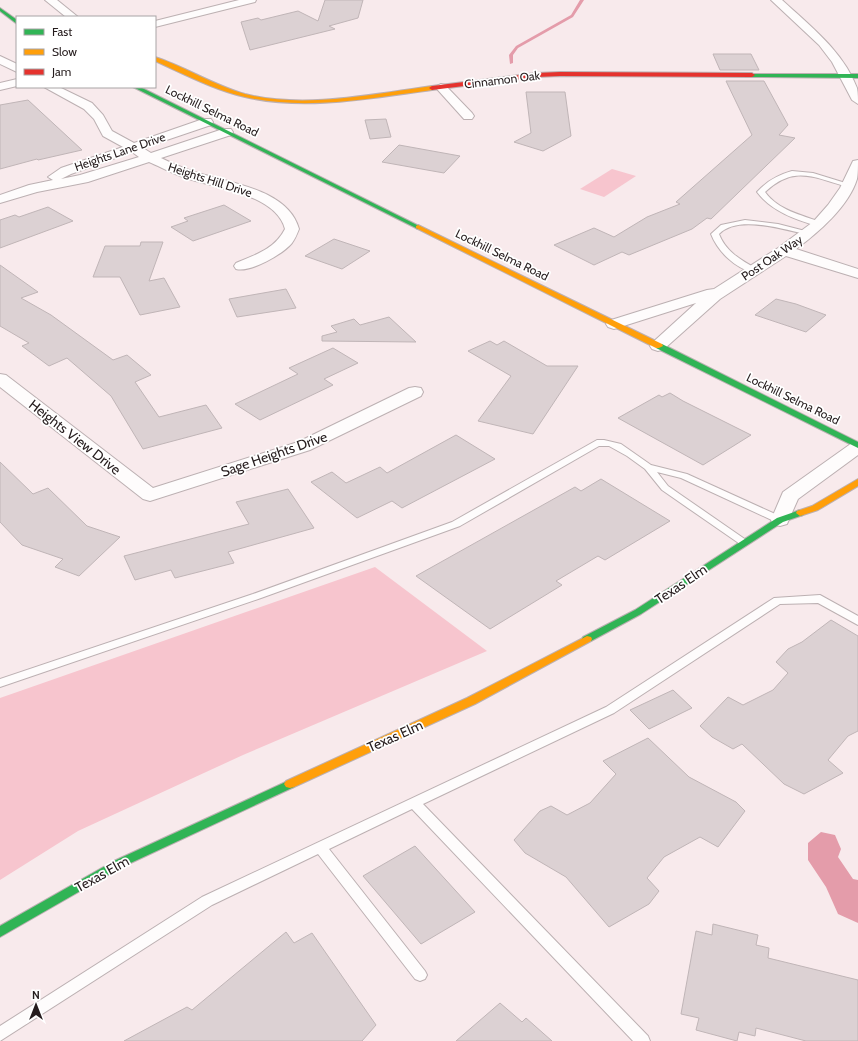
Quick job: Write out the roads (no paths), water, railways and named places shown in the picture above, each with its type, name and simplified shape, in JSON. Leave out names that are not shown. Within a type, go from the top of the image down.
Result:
[{"type":"street","points":[[50,0],[72,16]]},
{"type":"street","points":[[156,24],[252,0]]},
{"type":"street","points":[[776,0],[823,43],[846,76],[858,100]]},
{"type":"street","points":[[0,9],[16,22]]},
{"type":"street","points":[[0,59],[16,68]]},
{"type":"street","name":"Cinnamon Oak","points":[[156,59],[229,91],[257,98],[283,101],[356,98],[560,74],[858,76]]},
{"type":"street","points":[[0,87],[16,82]]},
{"type":"street","points":[[441,87],[468,116]]},
{"type":"street","name":"Heights Hill Drive","points":[[52,88],[88,106],[99,118],[107,133],[149,157],[190,175],[226,184],[259,196],[274,205],[289,218],[292,230],[286,241],[270,254],[241,266]]},
{"type":"street","name":"Lockhill Selma Road","points":[[138,88],[858,446]]},
{"type":"street","name":"Heights Lane Drive","points":[[34,188],[66,171],[207,122]]},
{"type":"street","name":"Heights Lane Drive","points":[[0,199],[34,188],[83,179],[227,132]]},
{"type":"street","name":"Post Oak Way","points":[[658,346],[692,314],[723,290],[786,251],[813,229],[837,206],[849,185],[858,164]]},
{"type":"street","points":[[786,251],[858,274]]},
{"type":"street","name":"Post Oak Way","points":[[614,324],[723,290]]},
{"type":"street","name":"Heights View Drive","points":[[0,379],[150,495]]},
{"type":"street","name":"Sage Heights Drive","points":[[150,495],[304,446],[415,392]]},
{"type":"street","points":[[780,520],[790,496],[858,446]]},
{"type":"street","name":"Texas Elm","points":[[0,932],[132,858],[212,819],[471,701],[638,612],[780,520],[815,508],[858,482]]},
{"type":"lane","points":[[813,229],[765,199],[761,192],[771,181],[781,176],[796,172],[849,185]]},
{"type":"lane","points":[[754,271],[730,256],[719,246],[715,234],[724,226],[743,223],[813,229]]},
{"type":"lane","points":[[0,683],[257,596],[456,524],[597,443],[606,442],[615,444],[648,467],[665,488],[744,542]]},
{"type":"lane","points":[[648,467],[684,476],[780,520]]},
{"type":"lane","points":[[0,1034],[207,901],[610,710],[778,601],[820,599],[858,621]]},
{"type":"lane","points":[[414,803],[643,1041]]},
{"type":"lane","points":[[320,847],[420,975]]},
{"type":"waterway","points":[[511,63],[511,55],[517,47],[572,16],[582,0]]}]
